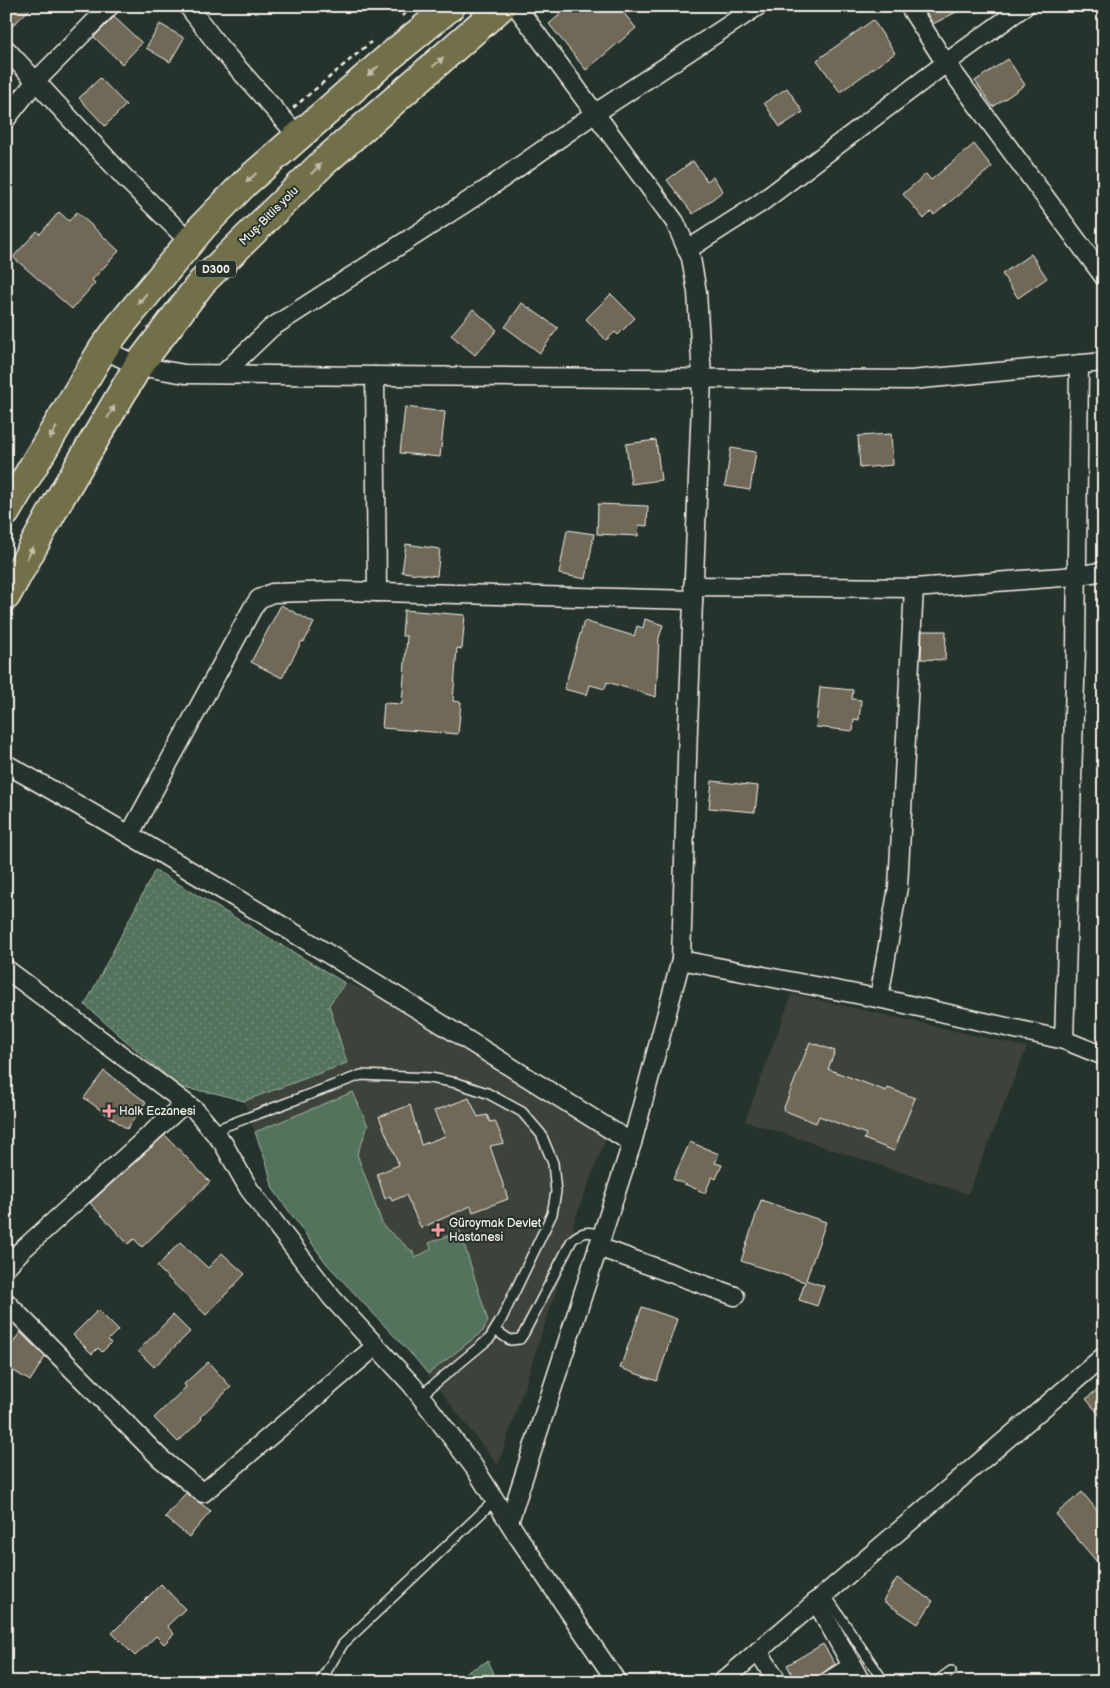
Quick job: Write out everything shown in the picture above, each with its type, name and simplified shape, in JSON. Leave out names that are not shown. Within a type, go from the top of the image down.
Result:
[{"type":"highway","name":"D300","points":[[6,512],[103,348],[190,242],[245,183],[290,127],[388,58],[451,6]]},
{"type":"highway","name":"Muş-Bitlis yolu","points":[[6,596],[60,498],[138,366],[202,282],[317,169],[502,6]]},
{"type":"street","points":[[6,120],[36,81],[110,6]]},
{"type":"street","points":[[188,6],[220,48],[290,127]]},
{"type":"street","points":[[509,1522],[632,1143],[681,960],[702,378],[697,292],[691,258],[674,222],[516,6]]},
{"type":"street","points":[[223,374],[271,328],[490,187],[594,114],[758,6]]},
{"type":"street","points":[[910,6],[946,63],[1104,276]]},
{"type":"street","points":[[687,250],[759,204],[1025,6]]},
{"type":"street","points":[[6,49],[124,177],[190,242]]},
{"type":"street","points":[[103,348],[138,366],[185,374],[911,380],[1104,362]]},
{"type":"street","points":[[1064,1040],[1076,650],[1079,364]]},
{"type":"street","points":[[374,376],[377,592]]},
{"type":"street","points":[[130,834],[252,608],[259,599],[272,593],[693,593],[914,588],[1076,576],[1104,571]]},
{"type":"street","points":[[880,998],[898,886],[914,588]]},
{"type":"street","points":[[6,764],[130,834],[385,988],[632,1143]]},
{"type":"street","points":[[681,960],[880,998],[1064,1040],[1104,1056]]},
{"type":"street","points":[[6,969],[196,1111],[223,1143],[249,1189],[332,1298],[420,1396],[474,1467],[617,1682]]},
{"type":"street","points":[[6,1267],[14,1252],[185,1103]]},
{"type":"street","points":[[600,1241],[735,1296]]},
{"type":"street","points":[[6,1302],[160,1458],[203,1493],[376,1346]]},
{"type":"street","points":[[722,1682],[1104,1356]]},
{"type":"street","points":[[821,1598],[861,1682]]},
{"type":"street","points":[[758,1651],[778,1682]]},
{"type":"street","points":[[827,1682],[852,1666]]},
{"type":"lane","points":[[212,1130],[361,1075],[430,1078],[457,1083],[487,1093],[522,1112],[541,1134],[552,1163],[556,1192],[552,1214],[490,1338],[420,1396]]},
{"type":"lane","points":[[495,1330],[510,1340],[520,1339],[572,1240],[583,1232],[591,1231],[600,1241]]},
{"type":"lane","points":[[320,1682],[344,1644],[495,1500]]},
{"type":"lane","points":[[821,1598],[884,1682]]},
{"type":"lane","points":[[936,1682],[951,1671]]},
{"type":"path","points":[[400,19],[415,6]]},
{"type":"path","points":[[290,127],[378,37]]},
{"type":"shaded area","name":"Güroymak Devlet Hastanesi","points":[[345,983],[378,994],[606,1138],[574,1222],[573,1239],[498,1466],[414,1357],[326,1263],[273,1189],[267,1165],[244,1101],[347,1063],[329,1005]]},
{"type":"shaded area","points":[[792,994],[1027,1047],[968,1194],[745,1121]]},
{"type":"green space","points":[[155,870],[345,983],[329,1005],[347,1063],[244,1101],[215,1093],[180,1088],[85,1005]]},
{"type":"green space","points":[[353,1092],[368,1126],[357,1154],[383,1226],[413,1252],[415,1258],[431,1249],[429,1243],[460,1231],[488,1321],[483,1331],[428,1374],[326,1263],[273,1189],[267,1165],[255,1132]]},
{"type":"green space","points":[[488,1661],[498,1682],[448,1682]]},
{"type":"building","points":[[6,6],[33,6],[6,32]]},
{"type":"building","points":[[570,6],[618,6],[636,28],[586,70],[549,24]]},
{"type":"building","points":[[922,6],[968,6],[933,24]]},
{"type":"building","points":[[114,17],[142,43],[122,64],[94,37]]},
{"type":"building","points":[[873,20],[895,53],[840,92],[817,60]]},
{"type":"building","points":[[160,24],[184,38],[170,62],[146,48]]},
{"type":"building","points":[[1008,59],[1025,85],[993,107],[975,81]]},
{"type":"building","points":[[100,78],[126,105],[105,126],[79,98]]},
{"type":"building","points":[[787,88],[803,112],[780,127],[764,103]]},
{"type":"building","points":[[974,144],[992,167],[934,215],[931,212],[924,219],[903,194],[926,174],[931,180]]},
{"type":"building","points":[[693,161],[707,181],[713,177],[723,191],[693,214],[667,180]]},
{"type":"building","points":[[59,212],[69,221],[77,212],[119,251],[92,280],[95,283],[72,309],[13,257],[37,231],[40,234]]},
{"type":"building","points":[[1031,254],[1047,278],[1018,298],[1002,274]]},
{"type":"building","points":[[611,294],[635,318],[618,335],[615,332],[606,340],[586,319]]},
{"type":"building","points":[[522,303],[558,328],[540,353],[505,327]]},
{"type":"building","points":[[473,309],[497,330],[475,355],[451,335]]},
{"type":"building","points":[[405,407],[445,412],[440,457],[400,453]]},
{"type":"building","points":[[891,434],[893,465],[860,468],[858,436]]},
{"type":"building","points":[[656,440],[661,480],[631,484],[626,444]]},
{"type":"building","points":[[731,448],[756,452],[750,490],[725,486]]},
{"type":"building","points":[[598,504],[648,506],[647,526],[639,525],[638,536],[597,534]]},
{"type":"building","points":[[567,530],[594,534],[586,579],[559,574]]},
{"type":"building","points":[[406,544],[440,549],[437,576],[402,572]]},
{"type":"building","points":[[281,605],[314,623],[282,678],[251,662]]},
{"type":"building","points":[[404,610],[465,615],[462,649],[457,648],[453,701],[461,702],[458,734],[382,728],[384,703],[402,704],[407,636],[402,636]]},
{"type":"building","points":[[645,619],[663,625],[659,638],[656,697],[607,682],[605,689],[590,685],[587,695],[564,689],[584,621],[634,636],[637,626],[643,628]]},
{"type":"building","points":[[922,631],[946,631],[945,660],[921,659]]},
{"type":"building","points":[[820,687],[853,690],[852,699],[861,700],[859,720],[854,719],[853,731],[816,727]]},
{"type":"building","points":[[712,781],[758,786],[755,812],[709,808]]},
{"type":"building","points":[[810,1042],[835,1051],[828,1069],[886,1091],[888,1088],[915,1098],[894,1151],[864,1139],[866,1134],[819,1116],[816,1123],[783,1110]]},
{"type":"building","points":[[104,1071],[146,1102],[127,1129],[84,1098]]},
{"type":"building","points":[[469,1098],[478,1117],[487,1115],[490,1122],[495,1121],[504,1143],[490,1146],[508,1199],[473,1212],[471,1206],[421,1228],[406,1195],[392,1201],[390,1196],[385,1199],[377,1174],[399,1165],[379,1117],[410,1105],[421,1145],[445,1136],[434,1111]]},
{"type":"building","points":[[165,1135],[210,1182],[142,1247],[134,1239],[128,1244],[90,1203]]},
{"type":"building","points":[[690,1142],[719,1154],[715,1163],[722,1165],[716,1179],[712,1177],[705,1193],[673,1179]]},
{"type":"building","points":[[761,1200],[826,1222],[806,1280],[824,1286],[817,1306],[799,1300],[805,1282],[741,1261]]},
{"type":"building","points":[[180,1242],[208,1268],[222,1253],[245,1274],[206,1315],[157,1267]]},
{"type":"building","points":[[642,1307],[677,1319],[657,1381],[620,1368]]},
{"type":"building","points":[[98,1310],[118,1330],[108,1340],[111,1343],[102,1352],[98,1348],[92,1354],[73,1335]]},
{"type":"building","points":[[173,1315],[190,1332],[154,1367],[138,1351]]},
{"type":"building","points":[[20,1332],[45,1357],[30,1381],[6,1366],[6,1354]]},
{"type":"building","points":[[208,1362],[231,1387],[200,1417],[202,1419],[178,1442],[154,1418],[186,1387],[184,1384]]},
{"type":"building","points":[[1104,1384],[1104,1420],[1086,1399]]},
{"type":"building","points":[[1082,1492],[1104,1519],[1104,1570],[1056,1514]]},
{"type":"building","points":[[186,1493],[211,1511],[189,1537],[165,1517]]},
{"type":"building","points":[[897,1578],[933,1601],[918,1624],[883,1601]]},
{"type":"building","points":[[161,1584],[185,1609],[167,1626],[174,1634],[164,1644],[156,1636],[135,1656],[112,1633]]},
{"type":"building","points":[[823,1644],[835,1664],[810,1682],[796,1682],[787,1665]]},
{"type":"place","name":"Halk Eczanesi","points":[[109,1111]]},
{"type":"place","name":"Güroymak Devlet Hastanesi","points":[[438,1230]]}]
